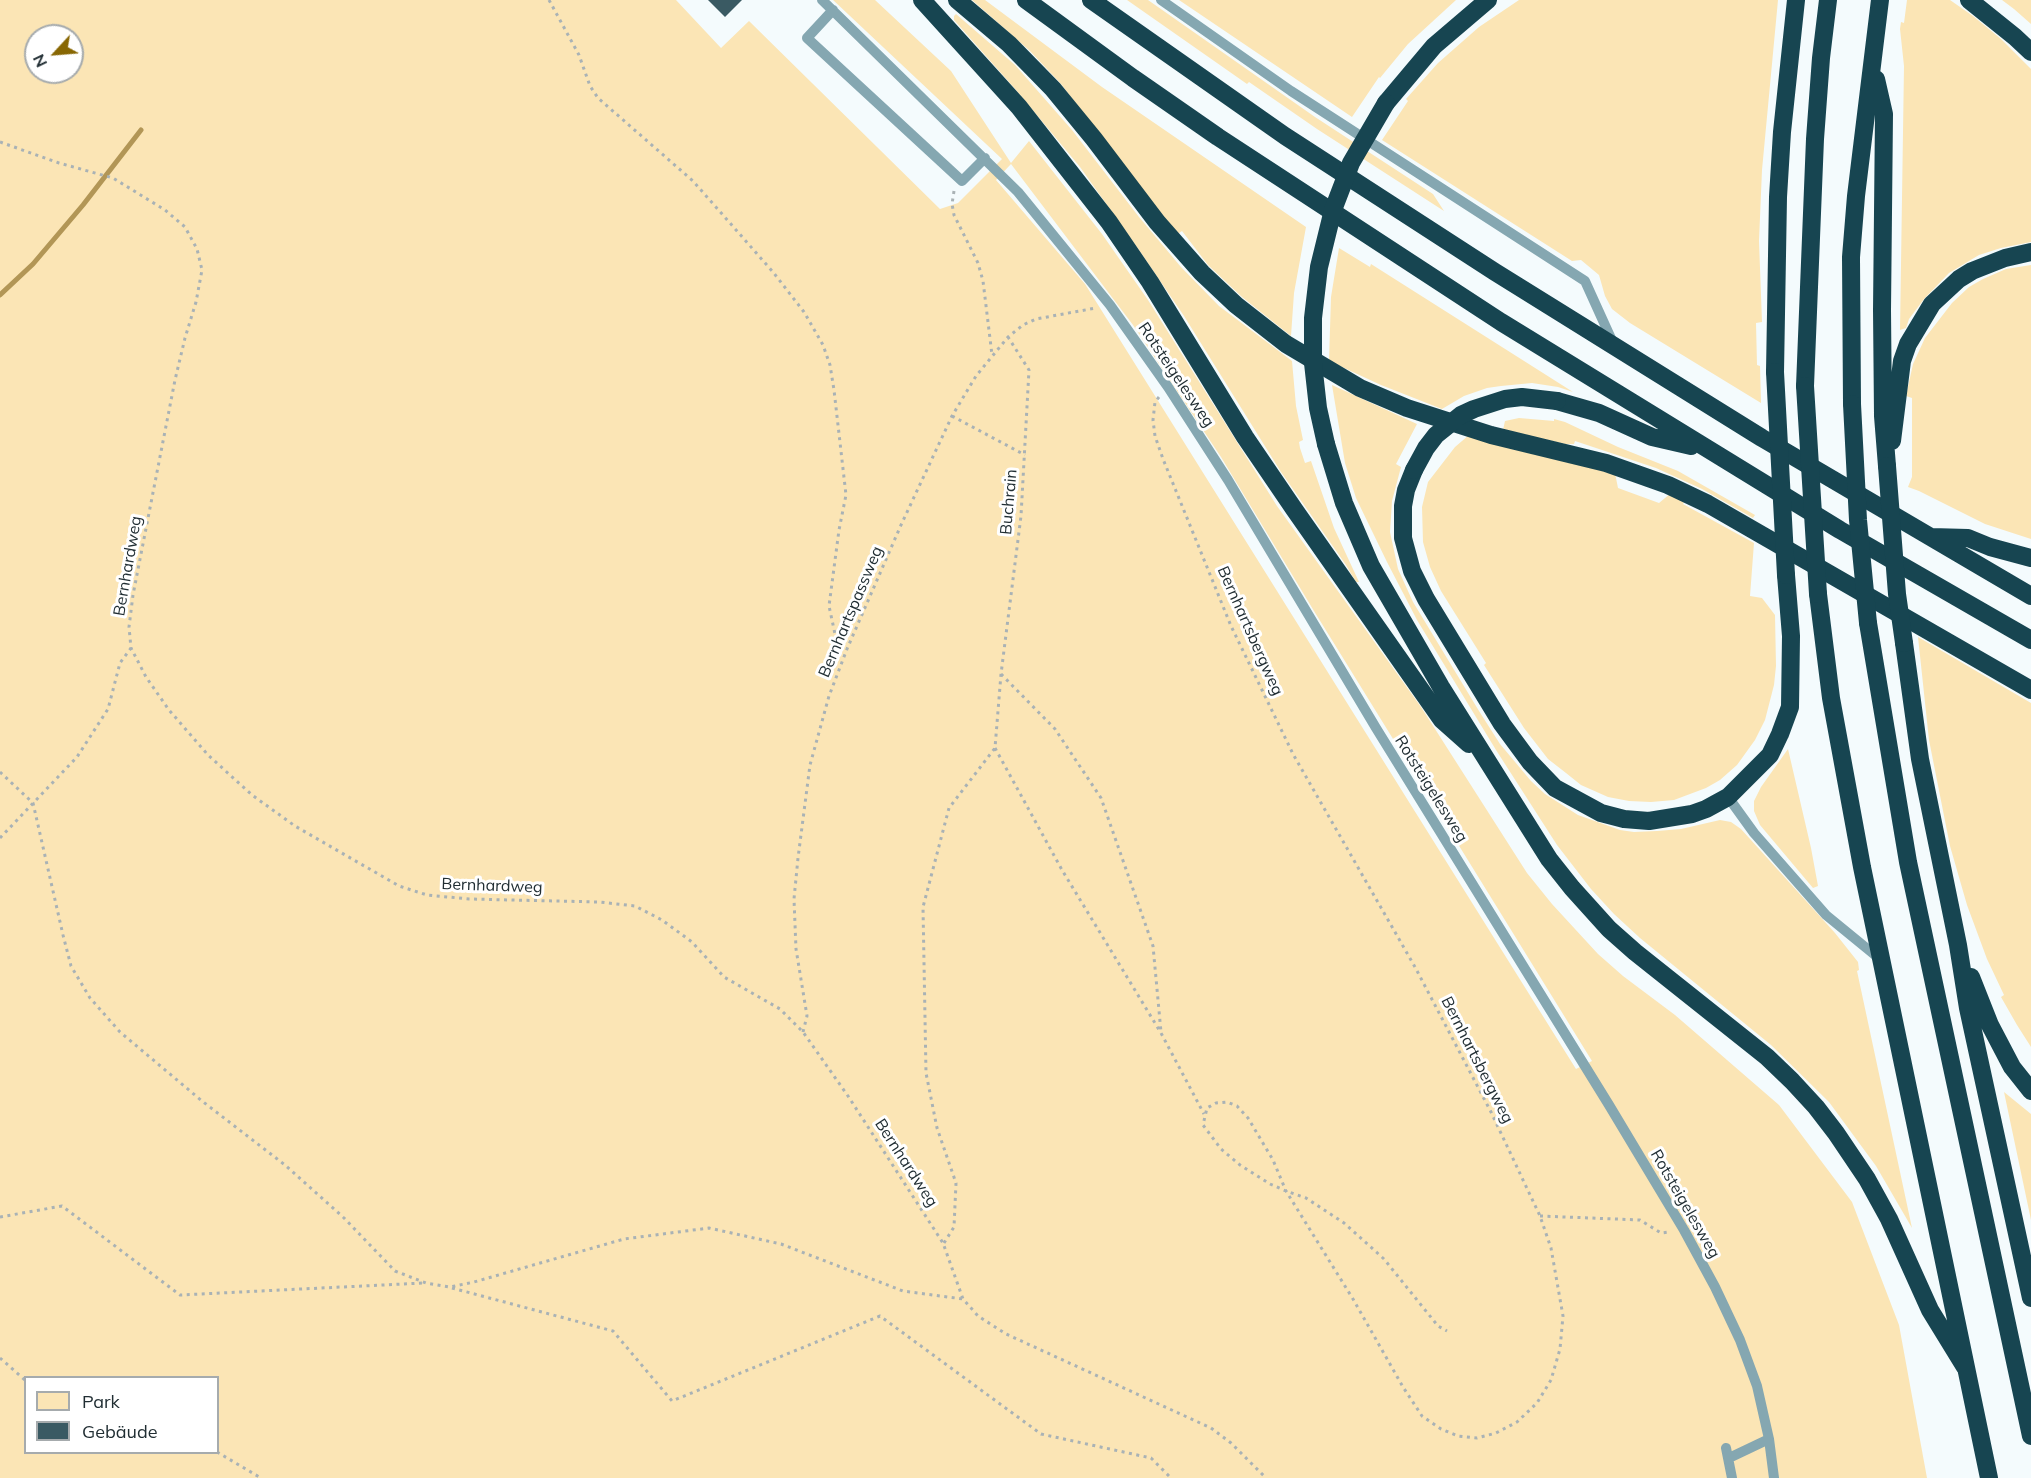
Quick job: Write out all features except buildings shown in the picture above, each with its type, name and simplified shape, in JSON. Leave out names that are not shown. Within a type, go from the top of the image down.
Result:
[{"type":"highway","points":[[922,0],[1019,108],[1109,222],[1150,282],[1245,437],[1294,509],[1442,720],[1484,758]]},
{"type":"highway","points":[[957,0],[1009,44],[1053,89],[1156,222],[1202,273],[1236,305],[1286,344],[1360,388],[1407,408],[1491,435],[1616,466],[1668,485],[1727,515],[2031,690]]},
{"type":"highway","points":[[1026,0],[1133,78],[1294,188],[1500,322],[1839,530],[2031,640]]},
{"type":"highway","points":[[1091,0],[1207,83],[1452,245],[1615,348],[2031,596]]},
{"type":"highway","points":[[1488,0],[1434,45],[1386,103],[1347,172],[1327,230],[1319,267],[1313,318],[1313,363],[1318,408],[1326,444],[1344,502],[1371,566],[1416,645],[1484,758],[1549,859],[1591,910],[1635,952],[1767,1057],[1792,1081],[1830,1125],[1867,1179],[1884,1209],[1930,1310],[1965,1367]]},
{"type":"highway","points":[[1706,449],[1652,437],[1599,413],[1557,401],[1529,398],[1505,399],[1467,412],[1436,435],[1426,448],[1406,490],[1402,522],[1403,538],[1412,571],[1426,599],[1502,724],[1530,762],[1555,788],[1601,813],[1624,819],[1649,821],[1692,814],[1707,809],[1728,797],[1770,754],[1790,707],[1791,636],[1778,455],[1775,372],[1778,197],[1782,132],[1796,0]]},
{"type":"highway","points":[[1828,0],[1815,139],[1805,386],[1818,594],[1831,698],[1862,867],[1989,1478]]},
{"type":"highway","points":[[1880,0],[1851,257],[1852,404],[1858,520],[1868,623],[1908,862],[2031,1436]]},
{"type":"highway","points":[[1968,0],[2008,30],[2031,52]]},
{"type":"highway","points":[[1872,62],[1884,114],[1882,299],[1890,416],[1887,466],[1897,594],[1920,759],[1958,945],[1968,1008],[2031,1298]]},
{"type":"highway","points":[[1890,416],[1908,344],[1932,304],[1959,279],[1972,271],[2005,258],[2031,252]]},
{"type":"highway","points":[[1929,537],[1968,538],[1990,547],[2031,558]]},
{"type":"highway","points":[[1958,945],[1990,1025],[2012,1067],[2031,1091]]},
{"type":"lane","name":"Rotsteigelesweg","points":[[822,0],[1018,192],[1110,305],[1168,387],[1228,480],[1376,728],[1609,1105],[1716,1287],[1740,1340],[1756,1386],[1774,1478]]},
{"type":"lane","points":[[1161,0],[1291,91],[1585,281],[1615,348]]},
{"type":"lane","points":[[832,10],[807,38],[962,181],[985,158]]},
{"type":"lane","points":[[1728,797],[1754,833],[1826,915],[1882,960]]},
{"type":"lane","points":[[1732,1478],[1727,1453],[1768,1439]]},
{"type":"path","points":[[549,0],[579,55],[590,86],[598,98],[693,182],[773,272],[804,312],[823,345],[830,365],[834,390],[846,495],[829,606],[835,634],[847,649]]},
{"type":"path","name":"Bernhardweg","points":[[0,142],[59,163],[113,178],[165,210],[185,227],[197,249],[202,270],[176,380],[133,595],[129,627],[131,648],[146,677],[208,755],[261,801],[295,826],[399,886],[427,895],[469,899],[599,902],[635,906],[662,920],[692,942],[724,977],[780,1009],[803,1032],[848,1096],[943,1243],[963,1299],[978,1316],[1006,1334],[1212,1428],[1231,1443],[1266,1478]]},
{"type":"path","points":[[962,181],[952,192],[952,209],[978,263],[983,281],[992,355]]},
{"type":"path","name":"Bernhartspassweg","points":[[803,1032],[807,1016],[796,949],[794,899],[798,858],[810,765],[829,696],[847,649],[952,416],[976,376],[992,355],[1008,337],[1036,319],[1110,305]]},
{"type":"path","name":"Buchrain","points":[[995,748],[1001,675],[1021,516],[1029,370],[1008,337]]},
{"type":"path","name":"Bernhartsbergweg","points":[[1168,387],[1155,402],[1153,420],[1155,436],[1232,626],[1293,754],[1405,949],[1491,1112],[1540,1216],[1551,1248],[1563,1316],[1560,1349],[1551,1380],[1537,1403],[1517,1422],[1496,1433],[1477,1438],[1458,1436],[1441,1429],[1422,1416],[1286,1191],[1273,1160],[1248,1118],[1237,1106],[1227,1102],[1216,1103],[1207,1108],[1204,1116]]},
{"type":"path","points":[[952,416],[1025,455]]},
{"type":"path","points":[[0,838],[76,757],[108,708],[120,663],[131,648]]},
{"type":"path","points":[[1001,675],[1055,729],[1101,798],[1153,946],[1161,1034]]},
{"type":"path","points":[[943,1243],[954,1227],[956,1183],[937,1128],[926,1072],[923,907],[949,808],[995,748],[1062,870],[1161,1034],[1204,1116],[1203,1125],[1221,1149],[1263,1180],[1306,1198],[1344,1223],[1384,1259],[1438,1326],[1447,1331]]},
{"type":"path","points":[[0,772],[33,803],[71,966],[90,998],[120,1032],[202,1101],[293,1172],[344,1218],[395,1271],[426,1283],[450,1287],[613,1331],[672,1401],[880,1316],[1041,1434],[1151,1458],[1171,1478]]},
{"type":"path","points":[[0,1217],[62,1206],[180,1295],[426,1283]]},
{"type":"path","points":[[1540,1216],[1640,1220],[1661,1233],[1684,1230]]},
{"type":"path","points":[[450,1287],[624,1239],[709,1228],[781,1244],[903,1292],[963,1299]]},
{"type":"path","points":[[0,1358],[24,1379]]},
{"type":"path","points":[[219,1453],[261,1478]]},
{"type":"green space","points":[[0,0],[676,0],[721,48],[749,21],[940,209],[958,203],[1002,159],[833,0],[875,0],[951,71],[1011,163],[1029,141],[1102,234],[1148,300],[1277,506],[1421,707],[1527,873],[1552,904],[1598,954],[1675,1015],[1779,1105],[1852,1202],[1899,1325],[1927,1478],[0,1478]],"holes":[[[1011,164],[1133,325],[1221,457],[1592,1061],[1576,1069],[1085,284],[996,180]]]},
{"type":"green space","points":[[972,0],[985,0],[1102,87],[1306,227],[1294,293],[1291,336],[1242,297],[1208,265],[1182,231],[1176,235],[1061,84],[1030,51]]},
{"type":"green space","points":[[1127,0],[1148,0],[1315,117],[1433,194],[1444,211],[1249,82],[1247,84]]},
{"type":"green space","points":[[1179,0],[1456,0],[1408,44],[1379,77],[1352,117]]},
{"type":"green space","points":[[1519,0],[1778,0],[1762,170],[1759,241],[1762,322],[1756,323],[1761,403],[1630,323],[1612,309],[1605,296],[1599,275],[1581,260],[1572,261],[1382,140],[1408,101],[1406,99],[1438,63],[1479,27]]},
{"type":"green space","points":[[1907,0],[1950,0],[2001,39],[2031,69],[2031,242],[1979,255],[1949,273],[1924,299],[1909,319],[1906,328],[1900,330],[1904,66],[1900,29],[1901,22],[1904,23]]},
{"type":"green space","points":[[2002,0],[2031,0],[2031,24],[2014,9]]},
{"type":"green space","points":[[956,14],[1015,65],[1072,130],[1181,267],[1219,306],[1292,361],[1296,406],[1303,440],[1299,442],[1300,448],[1305,463],[1311,461],[1334,528],[1359,582],[1356,582],[1281,472],[1184,316],[1139,250],[1080,167],[954,20]]},
{"type":"green space","points":[[1339,248],[1370,267],[1371,264],[1573,392],[1532,383],[1501,386],[1464,396],[1442,409],[1329,361],[1331,297]]},
{"type":"green space","points":[[2031,265],[2031,539],[1985,524],[1908,487],[1912,477],[1912,398],[1906,396],[1913,364],[1925,338],[1952,303],[1969,287],[1983,279],[2006,269]]},
{"type":"green space","points":[[1332,385],[1417,424],[1396,464],[1401,467],[1392,501],[1390,532],[1398,569],[1413,602],[1479,711],[1500,744],[1531,781],[1545,794],[1578,815],[1620,830],[1657,831],[1681,829],[1720,820],[1731,822],[1741,829],[1835,933],[1858,962],[1859,970],[1857,971],[1912,1228],[1876,1166],[1829,1102],[1771,1045],[1614,914],[1591,889],[1557,845],[1417,620],[1387,562],[1356,498],[1345,463]]},
{"type":"green space","points":[[1519,418],[1554,421],[1554,419],[1565,422],[1618,447],[1678,471],[1755,515],[1753,518],[1702,489],[1656,468],[1575,441],[1574,444],[1565,444],[1503,430],[1505,421]]},
{"type":"green space","points":[[1469,435],[1615,473],[1618,488],[1659,503],[1671,493],[1685,500],[1683,504],[1754,543],[1750,596],[1762,598],[1775,615],[1774,685],[1765,720],[1755,740],[1737,765],[1720,780],[1674,800],[1629,801],[1608,797],[1581,785],[1548,759],[1524,728],[1441,591],[1430,567],[1423,542],[1422,507],[1428,482],[1455,447]]},
{"type":"green space","points":[[1918,637],[2031,703],[2031,1047],[2001,997],[2004,995],[1987,959],[1967,905],[1950,846],[1929,740]]},
{"type":"green space","points":[[1788,749],[1818,886],[1813,888],[1760,825],[1754,811],[1754,801],[1761,787]]},
{"type":"green space","points":[[2004,1092],[2031,1114],[2031,1220]]},
{"type":"waterway","points":[[0,295],[33,264],[83,205],[141,130]]}]
